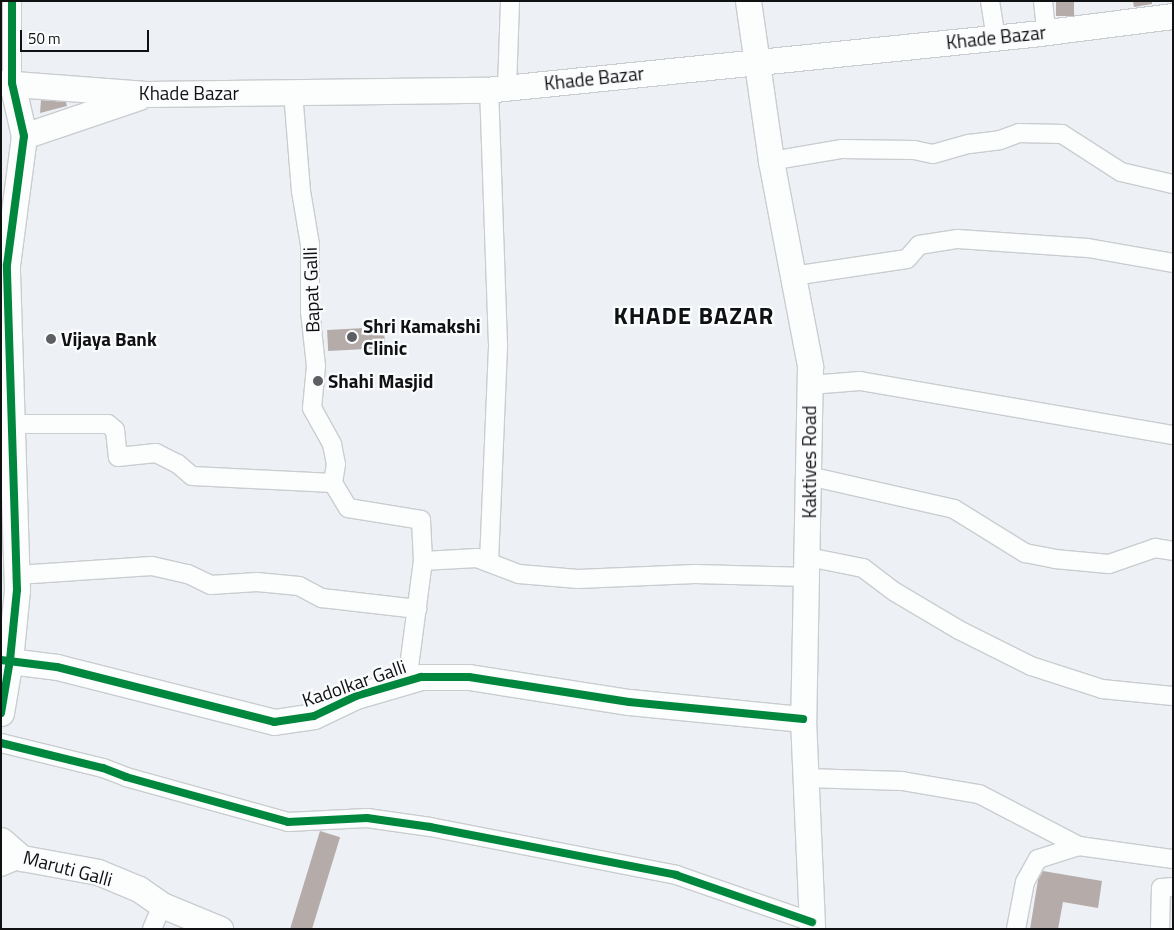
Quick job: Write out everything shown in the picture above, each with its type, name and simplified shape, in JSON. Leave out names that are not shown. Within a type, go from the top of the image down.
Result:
[{"type":"main road","name":"Kaktives Road","points":[[748,1],[758,60],[771,161],[810,366],[808,567],[803,641],[803,719],[812,926]]},
{"type":"main road","name":"Khade Bazar","points":[[7,83],[146,94],[498,89],[758,60],[1046,32],[1173,16]]},
{"type":"main road","points":[[1,714],[17,575],[12,424],[6,388],[7,265],[24,136],[7,83]]},
{"type":"main road","points":[[24,136],[146,94]]},
{"type":"main road","name":"Kadolkar Galli","points":[[6,660],[57,667],[274,722],[314,716],[356,696],[421,677],[469,677],[629,702],[803,719]]},
{"type":"main road","name":"Maruti Galli","points":[[1,840],[12,863],[98,872],[139,889],[162,905],[220,929]]},
{"type":"street","points":[[7,83],[12,1]]},
{"type":"street","points":[[489,562],[498,345],[498,89],[510,1]]},
{"type":"street","points":[[990,1],[996,37]]},
{"type":"street","points":[[1043,1],[1046,32]]},
{"type":"street","name":"Bapat Galli","points":[[293,92],[301,191],[310,245],[310,311],[316,366],[312,408],[332,444],[336,464],[333,483]]},
{"type":"street","points":[[771,161],[842,149],[914,150],[933,154],[1019,133],[1062,134],[1121,172],[1173,184]]},
{"type":"street","points":[[793,276],[907,259],[919,245],[958,239],[1088,248],[1173,263]]},
{"type":"street","points":[[810,385],[860,381],[1173,435]]},
{"type":"street","points":[[12,424],[108,424],[115,430],[118,457],[156,453],[178,464],[192,476],[333,483],[348,508],[421,520],[423,561],[406,682]]},
{"type":"street","points":[[809,476],[954,509],[1026,553],[1055,559],[1109,564],[1155,548],[1173,551]]},
{"type":"street","points":[[423,561],[477,558],[519,574],[578,579],[808,567],[863,568],[896,592],[958,630],[1031,666],[1102,689],[1173,696]]},
{"type":"street","points":[[17,575],[152,566],[188,574],[211,585],[257,582],[299,586],[322,598],[417,609]]},
{"type":"street","points":[[1,743],[103,768],[126,777],[288,822],[367,818],[430,827],[676,875],[812,926]]},
{"type":"street","points":[[806,778],[902,781],[979,794],[1079,846],[1173,859]]},
{"type":"street","points":[[1016,929],[1025,882],[1038,859],[1079,846]]},
{"type":"street","points":[[1160,929],[1161,888],[1173,887]]},
{"type":"street","points":[[152,929],[162,905]]},
{"type":"building","points":[[1056,1],[1074,1],[1074,16],[1056,16]]},
{"type":"building","points":[[1133,1],[1152,1],[1152,4],[1134,7]]},
{"type":"building","points":[[41,100],[66,102],[67,106],[40,113]]},
{"type":"building","points":[[384,327],[385,348],[328,351],[327,330]]},
{"type":"building","points":[[320,831],[340,837],[312,929],[290,929]]},
{"type":"building","points":[[1043,871],[1102,881],[1098,908],[1063,902],[1058,929],[1030,929],[1038,880]]},
{"type":"cycle path","points":[[1,713],[10,660],[17,590],[7,265],[24,136],[12,83],[12,1]]},
{"type":"cycle path","points":[[1,660],[57,667],[274,722],[314,716],[356,696],[421,677],[469,677],[629,702],[803,719]]},
{"type":"cycle path","points":[[1,743],[103,768],[126,777],[288,822],[367,818],[430,827],[676,875],[812,922]]},
{"type":"place","name":"Shri Kamakshi Clinic","points":[[352,337]]},
{"type":"place","name":"Vijaya Bank","points":[[51,339]]},
{"type":"place","name":"Shahi Masjid","points":[[318,381]]},
{"type":"district","name":"KHADE BAZAR","points":[[694,316]]}]
